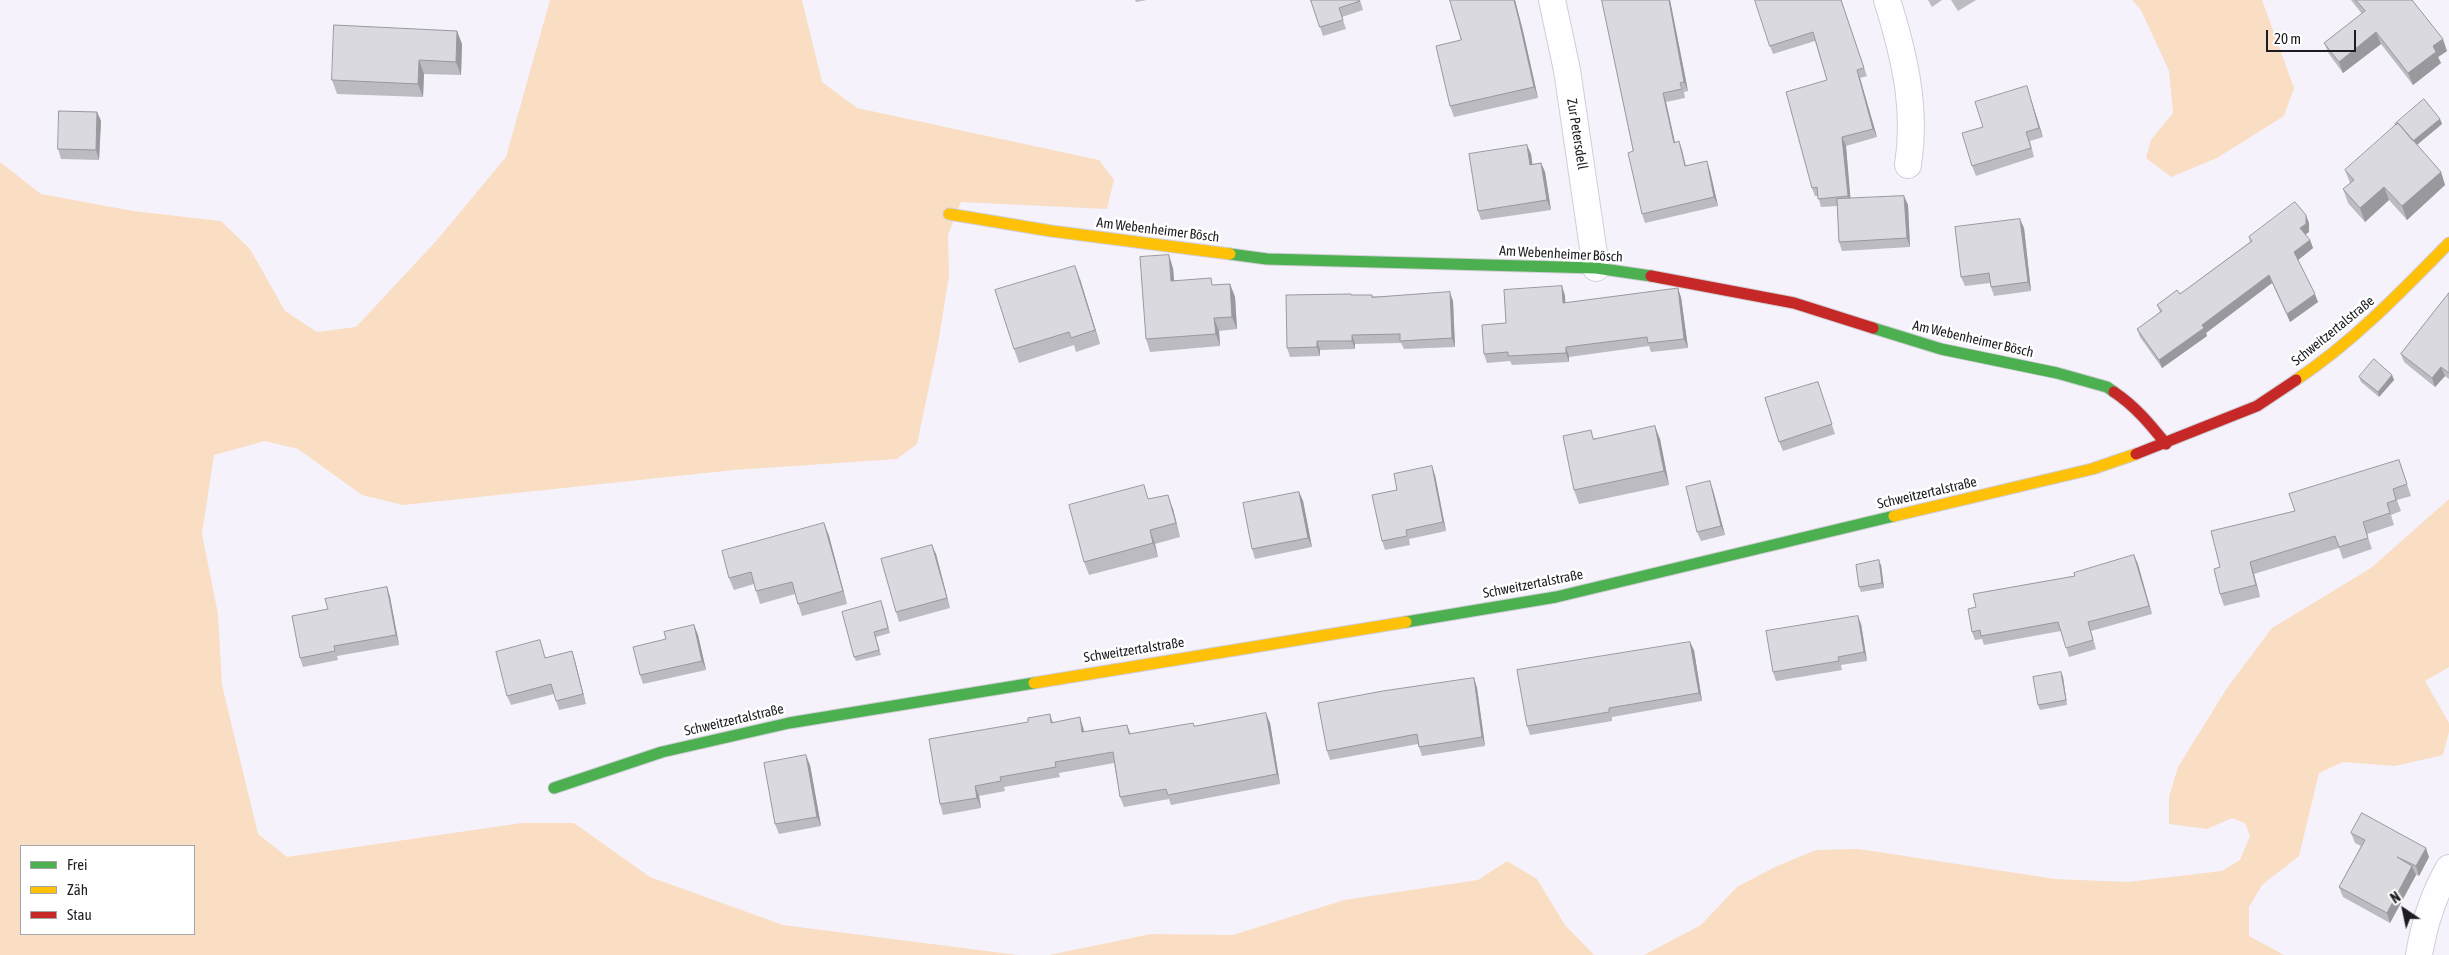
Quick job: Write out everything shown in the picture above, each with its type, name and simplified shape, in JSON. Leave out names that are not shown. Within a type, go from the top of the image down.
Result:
[{"type":"street","name":"Zur Petersdell","points":[[1552,0],[1569,79],[1596,268]]},
{"type":"street","points":[[1887,0],[1898,36],[1909,89],[1912,137],[1908,165]]},
{"type":"street","name":"Am Webenheimer Bösch","points":[[949,214],[1050,231],[1267,259],[1596,268],[1680,280],[1794,303],[1941,349],[2057,373],[2107,387],[2130,403],[2150,423],[2166,444]]},
{"type":"street","name":"Schweitzertalstraße","points":[[554,788],[662,752],[789,723],[1556,597],[2092,469],[2166,444],[2257,406],[2317,366],[2387,306],[2449,243]]},
{"type":"street","points":[[2419,955],[2423,930],[2441,882],[2449,868]]},
{"type":"shaded area","points":[[550,0],[802,0],[822,82],[857,108],[1099,160],[1114,180],[1107,209],[961,202],[948,235],[949,276],[938,344],[917,444],[897,459],[734,470],[403,505],[362,495],[298,449],[265,441],[214,455],[202,534],[218,614],[222,685],[258,834],[287,857],[522,823],[574,823],[650,877],[783,925],[1018,955],[0,955],[0,162],[41,194],[133,211],[221,221],[250,249],[285,311],[317,332],[356,327],[438,239],[506,157]]},
{"type":"shaded area","points":[[2132,0],[2262,0],[2294,88],[2284,116],[2217,158],[2171,177],[2146,158],[2151,140],[2173,113],[2169,71],[2141,10]]},
{"type":"shaded area","points":[[2449,499],[2449,667],[2425,681],[2449,723],[2449,732],[2443,755],[2395,766],[2343,762],[2319,773],[2299,856],[2262,885],[2249,907],[2249,936],[2284,955],[1644,955],[1701,925],[1737,887],[1775,867],[1816,850],[1859,849],[2055,879],[2128,882],[2222,871],[2240,860],[2250,836],[2245,823],[2232,818],[2207,829],[2169,824],[2169,797],[2178,767],[2227,688],[2272,628],[2371,568]]},
{"type":"shaded area","points":[[1507,861],[1537,879],[1565,925],[1594,955],[1049,955],[1151,934],[1233,935],[1344,900],[1478,880]]},
{"type":"building","points":[[1311,0],[1360,1],[1339,8],[1343,20],[1320,27]]},
{"type":"building","points":[[1450,0],[1514,0],[1534,87],[1450,106],[1436,46],[1461,40]]},
{"type":"building","points":[[1602,0],[1669,0],[1684,82],[1680,83],[1682,89],[1663,93],[1674,143],[1679,141],[1685,166],[1707,161],[1714,197],[1642,214],[1628,153],[1633,151]]},
{"type":"building","points":[[1755,0],[1841,0],[1864,68],[1857,70],[1873,129],[1842,137],[1848,196],[1818,199],[1817,187],[1812,188],[1786,92],[1827,80],[1813,32],[1770,46]]},
{"type":"building","points":[[2356,0],[2412,0],[2443,39],[2433,46],[2436,52],[2408,73],[2376,32],[2339,62],[2324,43],[2365,11]]},
{"type":"building","points":[[334,25],[457,31],[456,62],[419,60],[418,84],[332,80]]},
{"type":"building","points":[[2027,86],[2039,128],[2026,132],[2031,148],[1972,166],[1962,133],[1983,127],[1975,102]]},
{"type":"building","points":[[2424,99],[2440,119],[2413,141],[2398,123],[2395,124]]},
{"type":"building","points":[[59,111],[97,112],[96,150],[58,149]]},
{"type":"building","points":[[2398,123],[2441,172],[2402,206],[2384,187],[2360,208],[2343,189],[2354,180],[2345,170]]},
{"type":"building","points":[[1527,145],[1530,165],[1541,163],[1547,200],[1478,211],[1469,154]]},
{"type":"building","points":[[1904,196],[1907,238],[1839,242],[1837,199]]},
{"type":"building","points":[[2295,202],[2306,215],[2306,224],[2300,228],[2310,240],[2294,252],[2315,294],[2287,314],[2269,275],[2202,325],[2204,328],[2159,360],[2137,329],[2162,311],[2157,305],[2177,290],[2180,294],[2252,241],[2249,237]]},
{"type":"building","points":[[2020,219],[2028,282],[1991,287],[1989,273],[1961,277],[1955,227]]},
{"type":"building","points":[[1169,255],[1171,281],[1211,278],[1212,285],[1230,284],[1232,317],[1214,318],[1216,334],[1146,339],[1140,257]]},
{"type":"building","points":[[1075,266],[1095,330],[1071,338],[1069,332],[1014,349],[995,290]]},
{"type":"building","points":[[1562,286],[1563,303],[1678,288],[1684,339],[1648,343],[1647,337],[1566,347],[1566,353],[1508,356],[1508,352],[1484,354],[1482,325],[1506,323],[1504,290]]},
{"type":"building","points":[[1450,292],[1452,338],[1400,341],[1400,334],[1352,335],[1352,341],[1317,341],[1317,347],[1287,348],[1286,295],[1351,294],[1372,295],[1372,297]]},
{"type":"building","points":[[2449,293],[2449,373],[2441,367],[2432,378],[2401,354]]},
{"type":"building","points":[[2374,359],[2392,375],[2378,392],[2359,377]]},
{"type":"building","points":[[1818,382],[1832,424],[1779,442],[1765,398]]},
{"type":"building","points":[[1655,426],[1664,471],[1574,490],[1563,436],[1591,430],[1593,439]]},
{"type":"building","points":[[2399,460],[2407,484],[2393,489],[2396,500],[2387,503],[2390,513],[2363,522],[2368,538],[2339,547],[2335,536],[2250,562],[2256,585],[2220,594],[2214,569],[2220,567],[2211,531],[2295,511],[2289,494]]},
{"type":"building","points":[[1432,466],[1443,522],[1406,530],[1407,536],[1382,541],[1372,495],[1397,490],[1394,474]]},
{"type":"building","points":[[1710,481],[1721,526],[1697,532],[1686,487]]},
{"type":"building","points":[[1144,485],[1148,499],[1168,495],[1176,523],[1150,530],[1153,543],[1084,562],[1069,505]]},
{"type":"building","points":[[1299,492],[1308,538],[1252,549],[1243,503]]},
{"type":"building","points":[[824,523],[843,591],[798,604],[792,582],[756,591],[751,572],[729,578],[722,551]]},
{"type":"building","points":[[932,545],[947,598],[896,612],[881,559]]},
{"type":"building","points":[[2134,555],[2149,606],[2088,622],[2093,640],[2066,648],[2058,622],[1981,636],[1980,630],[1972,632],[1968,609],[1976,607],[1973,594],[2075,576],[2074,573]]},
{"type":"building","points":[[1879,560],[1882,583],[1859,587],[1856,565]]},
{"type":"building","points":[[387,587],[396,635],[334,646],[335,651],[300,658],[292,616],[328,609],[325,599]]},
{"type":"building","points":[[881,601],[888,628],[874,632],[879,650],[854,657],[842,612]]},
{"type":"building","points":[[1858,616],[1864,652],[1838,657],[1839,661],[1773,672],[1766,631]]},
{"type":"building","points":[[694,625],[702,661],[640,675],[633,647],[666,639],[664,632]]},
{"type":"building","points":[[540,640],[545,658],[572,651],[583,694],[556,701],[551,684],[507,696],[496,652]]},
{"type":"building","points":[[1690,642],[1699,693],[1609,708],[1609,712],[1527,726],[1517,670]]},
{"type":"building","points":[[2061,672],[2066,700],[2038,705],[2033,677]]},
{"type":"building","points":[[1474,678],[1482,737],[1419,747],[1417,734],[1327,751],[1318,703],[1383,691]]},
{"type":"building","points":[[1266,713],[1277,774],[1168,795],[1166,789],[1120,797],[1113,752],[1055,762],[1056,767],[1000,777],[1001,781],[975,786],[977,798],[940,804],[929,739],[1028,722],[1028,718],[1050,714],[1051,723],[1080,717],[1082,732],[1127,725],[1129,734],[1193,723],[1194,726]]},
{"type":"building","points":[[806,755],[817,817],[775,824],[764,763]]},
{"type":"building","points":[[2362,813],[2426,848],[2416,866],[2397,857],[2412,866],[2387,913],[2339,887],[2365,840],[2351,833]]},
{"type":"traffic: fast","points":[[1230,254],[1267,259],[1596,268],[1651,276]]},
{"type":"traffic: fast","points":[[1873,328],[1941,349],[2057,373],[2107,387],[2114,392]]},
{"type":"traffic: fast","points":[[1406,622],[1556,597],[1894,516]]},
{"type":"traffic: fast","points":[[554,788],[662,752],[789,723],[1034,683]]},
{"type":"traffic: slow","points":[[949,214],[1051,231],[1230,254]]},
{"type":"traffic: slow","points":[[2296,380],[2357,333],[2395,298],[2449,243]]},
{"type":"traffic: slow","points":[[1894,516],[2092,469],[2136,454]]},
{"type":"traffic: slow","points":[[1034,683],[1406,622]]},
{"type":"traffic: jam","points":[[1651,276],[1794,303],[1873,328]]},
{"type":"traffic: jam","points":[[2136,454],[2257,406],[2296,380]]},
{"type":"traffic: jam","points":[[2114,392],[2135,409],[2166,444]]}]
